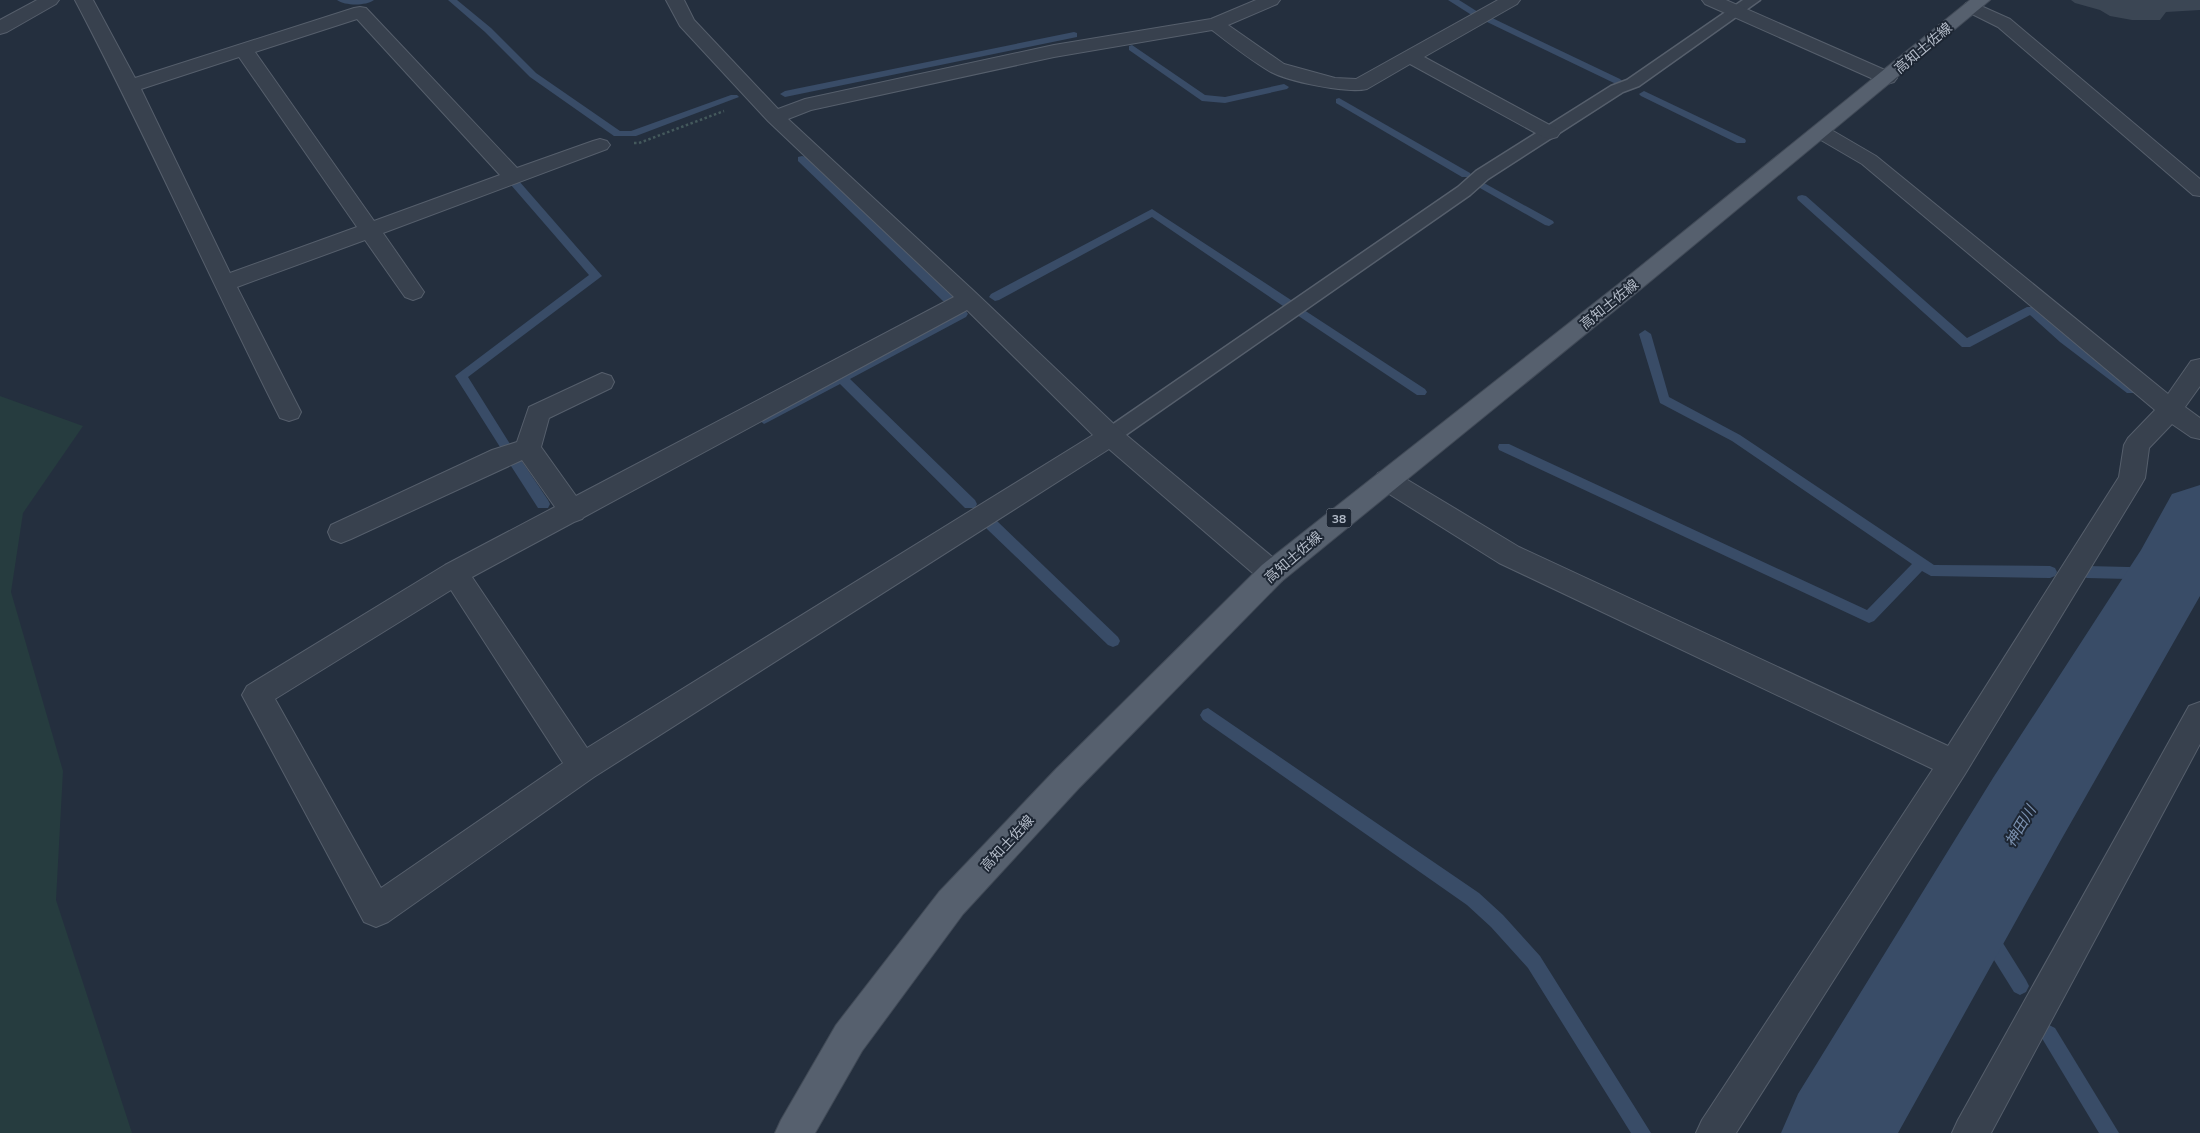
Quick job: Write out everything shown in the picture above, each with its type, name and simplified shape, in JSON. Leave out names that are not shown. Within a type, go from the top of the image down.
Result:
[{"type":"main road","name":"高知土佐線","points":[[794,1133],[849,1038],[951,903],[1067,779],[1272,574],[1303,547],[1821,132],[1976,4]]},
{"type":"street","points":[[0,28],[50,0]]},
{"type":"street","points":[[84,0],[130,86],[224,284],[289,412]]},
{"type":"street","points":[[675,0],[686,22],[775,117],[969,299],[1110,436],[1272,574]]},
{"type":"street","points":[[1223,0],[1242,12]]},
{"type":"street","points":[[775,117],[805,105],[1045,53],[1215,24],[1271,0]]},
{"type":"street","points":[[1215,24],[1277,68],[1334,84],[1360,85],[1511,0]]},
{"type":"street","points":[[1711,0],[1887,78]]},
{"type":"street","points":[[1976,4],[2004,23],[2200,190]]},
{"type":"street","points":[[130,86],[360,12],[514,177]]},
{"type":"street","points":[[243,49],[413,292]]},
{"type":"street","points":[[1411,57],[1550,133]]},
{"type":"street","points":[[1821,132],[1869,160],[2185,420]]},
{"type":"street","points":[[224,284],[600,145]]},
{"type":"street","points":[[969,299],[455,574],[257,695],[376,911],[583,768],[1110,436]]},
{"type":"street","points":[[1716,1133],[1954,764],[2132,478],[2137,445],[2185,420],[2200,367]]},
{"type":"street","points":[[528,448],[538,413],[602,382]]},
{"type":"street","points":[[528,448],[573,512]]},
{"type":"street","points":[[341,532],[501,457],[528,448]]},
{"type":"street","points":[[1387,480],[1509,555],[1954,764]]},
{"type":"street","points":[[455,574],[583,768]]},
{"type":"street","points":[[1971,1133],[2200,715]]},
{"type":"lane","points":[[1110,436],[1432,213],[1482,175],[1617,89],[1633,82],[1753,0]]},
{"type":"path","points":[[600,145],[639,143],[757,98]]},
{"type":"green space","points":[[0,396],[83,426],[23,513],[11,592],[63,771],[56,900],[132,1133],[0,1133]]},
{"type":"waterway","points":[[341,0],[358,2],[370,0]]},
{"type":"waterway","points":[[452,0],[488,30],[533,75],[618,134],[632,134],[734,97]]},
{"type":"waterway","points":[[1452,0],[1473,12]]},
{"type":"waterway","points":[[1488,19],[1617,81]]},
{"type":"waterway","points":[[785,94],[1074,35]]},
{"type":"waterway","points":[[1132,48],[1202,98],[1225,100],[1284,87]]},
{"type":"waterway","points":[[1644,94],[1741,141]]},
{"type":"waterway","points":[[1339,101],[1466,175]]},
{"type":"waterway","points":[[802,159],[947,298]]},
{"type":"waterway","points":[[504,444],[461,376],[596,276],[515,183]]},
{"type":"waterway","points":[[1484,186],[1549,223]]},
{"type":"waterway","points":[[1802,198],[1966,344],[2031,310],[2064,339],[2131,390]]},
{"type":"waterway","points":[[995,297],[1152,212],[1287,303]]},
{"type":"waterway","points":[[1301,312],[1421,392]]},
{"type":"waterway","points":[[764,419],[962,314]]},
{"type":"waterway","points":[[1645,334],[1664,400],[1736,438],[1931,570],[2050,572]]},
{"type":"waterway","points":[[842,378],[970,504]]},
{"type":"waterway","points":[[1504,447],[1869,617],[1921,564]]},
{"type":"waterway","points":[[516,463],[543,504]]},
{"type":"waterway","name":"神田川","points":[[1837,1133],[2027,809],[2170,574],[2200,516]]},
{"type":"waterway","points":[[992,525],[1113,641]]},
{"type":"waterway","points":[[2087,572],[2170,574]]},
{"type":"waterway","points":[[1208,715],[1473,899],[1497,921],[1534,962],[1642,1133]]},
{"type":"waterway","points":[[1970,906],[2020,986]]},
{"type":"waterway","points":[[2049,1034],[2110,1133]]}]
